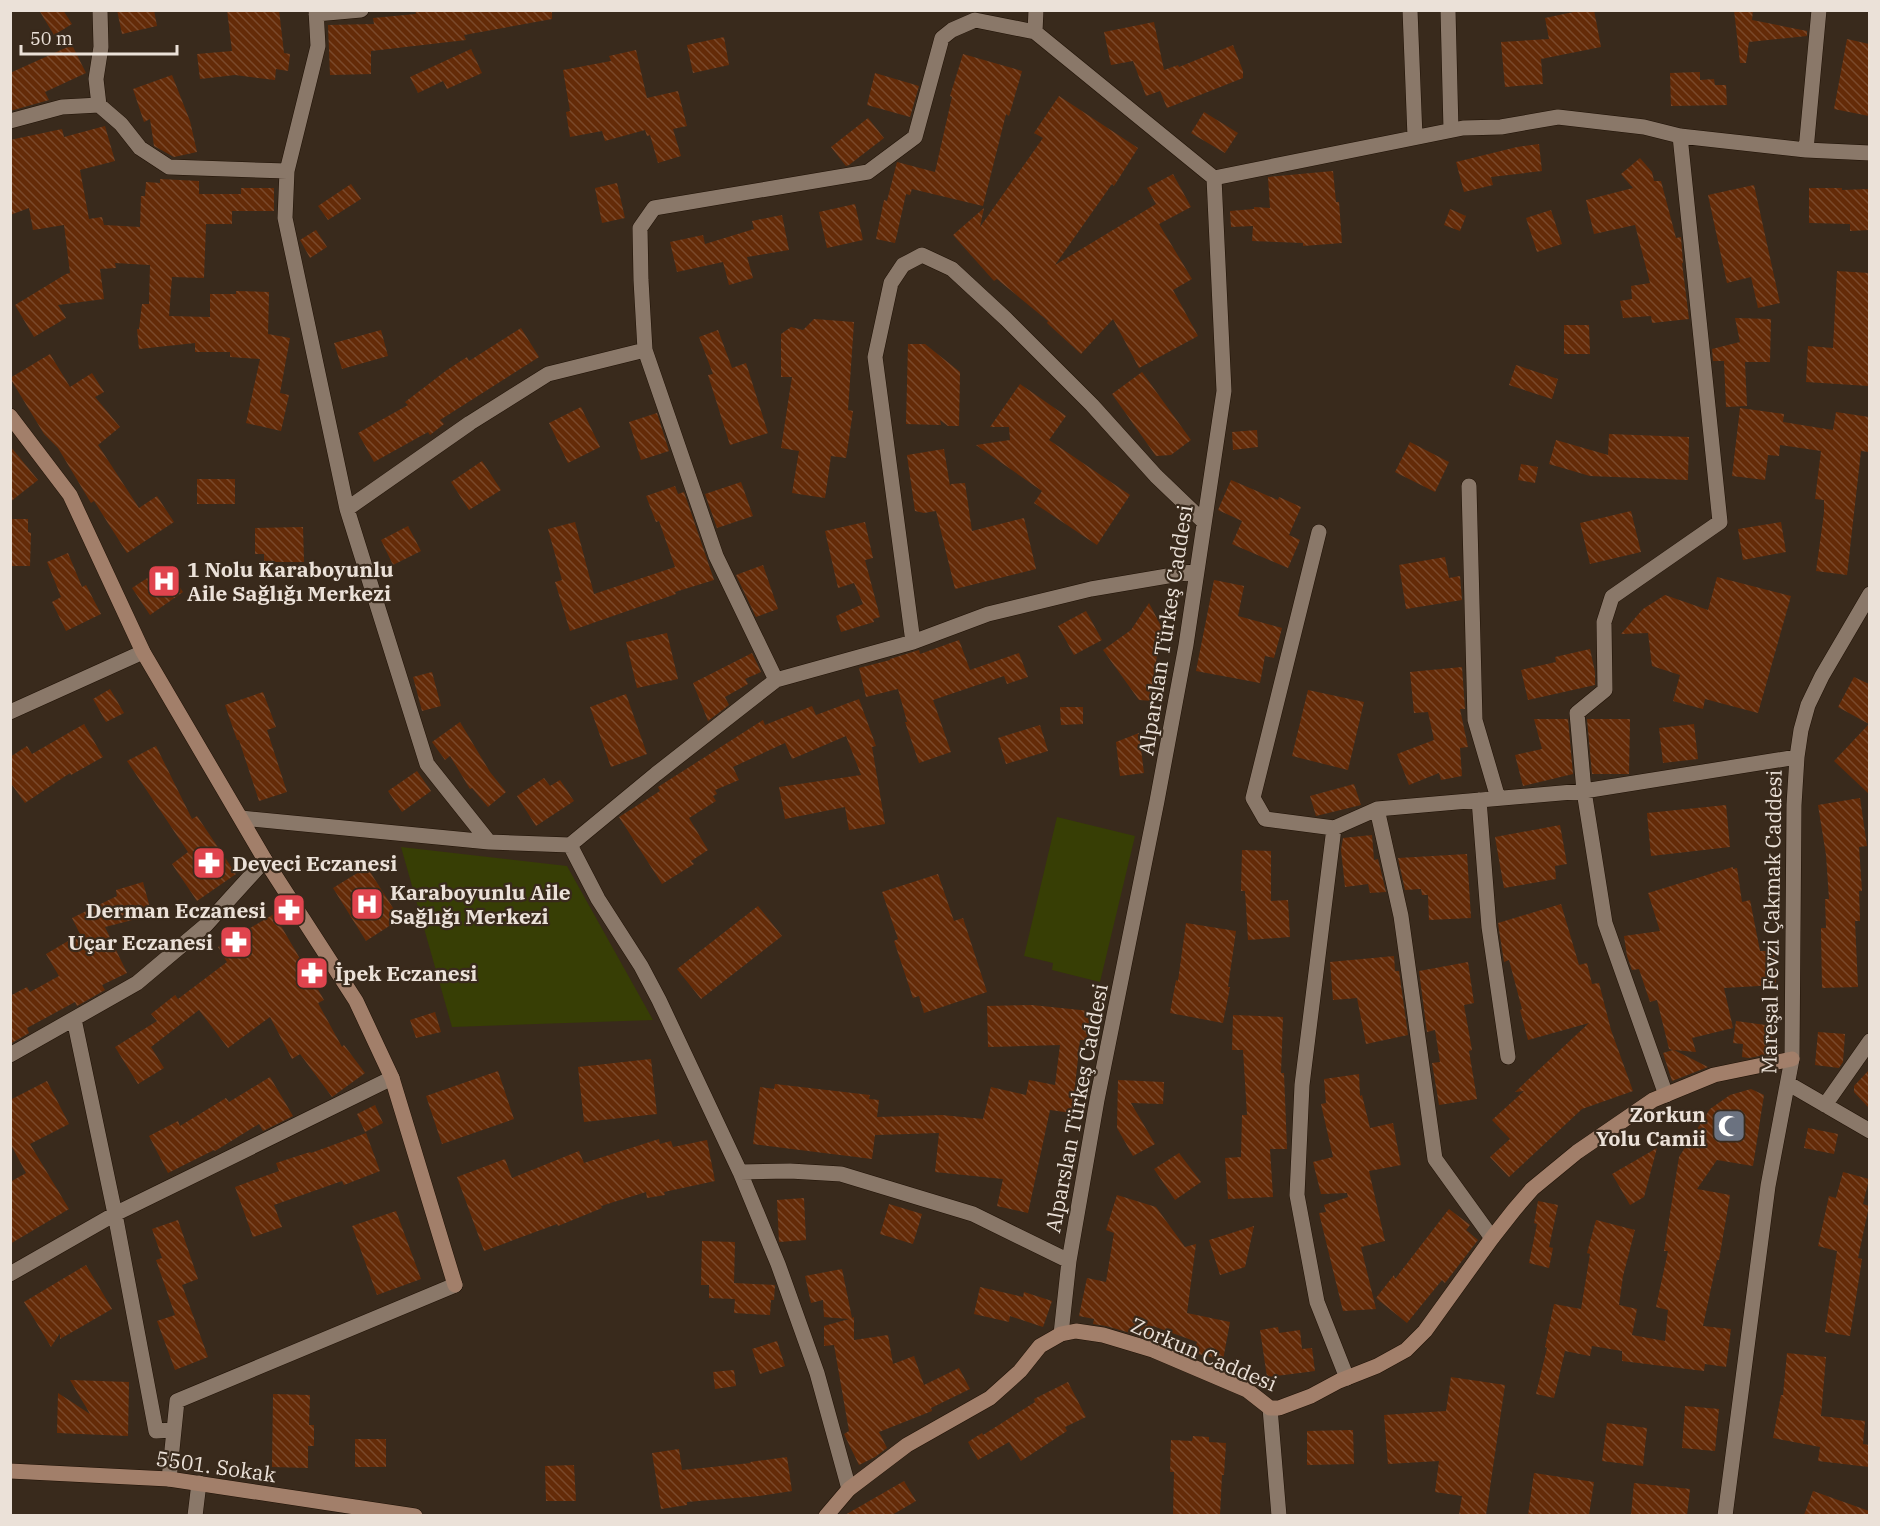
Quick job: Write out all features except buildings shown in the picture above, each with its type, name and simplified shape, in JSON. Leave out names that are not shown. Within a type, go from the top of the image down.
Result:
[{"type":"street","points":[[100,10],[101,47],[96,79],[99,105],[121,124],[140,148],[169,167],[287,171]]},
{"type":"street","points":[[361,10],[316,12],[318,46],[287,171],[285,218],[347,509],[427,764],[489,842]]},
{"type":"street","points":[[1035,32],[1036,10]]},
{"type":"street","points":[[1410,10],[1415,137]]},
{"type":"street","points":[[1448,10],[1451,130]]},
{"type":"street","points":[[1806,150],[1820,10]]},
{"type":"street","points":[[776,680],[716,556],[645,350],[640,228],[654,208],[868,172],[915,137],[942,38],[952,30],[975,20],[1035,32],[1214,178],[1451,130],[1501,127],[1557,117],[1644,127],[1680,136],[1806,150],[1869,153]]},
{"type":"street","points":[[10,121],[62,107],[99,105]]},
{"type":"street","points":[[1666,1095],[1605,923],[1584,791],[1577,713],[1605,690],[1604,622],[1612,597],[1720,522],[1680,136]]},
{"type":"street","name":"Alparslan Türkeş Caddesi","points":[[1061,1334],[1069,1261],[1097,1100],[1186,645],[1224,391],[1214,178]]},
{"type":"street","points":[[913,642],[875,357],[891,283],[903,265],[922,255],[952,269],[1006,319],[1092,405],[1156,476],[1204,522]]},
{"type":"street","points":[[347,509],[470,423],[548,374],[645,350]]},
{"type":"street","points":[[10,416],[70,495],[143,652],[265,860],[356,1000],[392,1078],[455,1285],[177,1401],[169,1479]]},
{"type":"street","points":[[1469,486],[1475,720],[1498,798]]},
{"type":"street","points":[[1319,532],[1253,798],[1264,819],[1334,828],[1377,809],[1584,791],[1797,757]]},
{"type":"street","points":[[241,818],[489,842],[570,845],[776,680],[913,642],[988,614],[1091,589],[1197,571]]},
{"type":"street","name":"Mareşal Fevzi Çakmak Caddesi","points":[[1725,1515],[1768,1186],[1792,1059],[1794,805],[1801,730],[1808,705],[1822,676],[1869,594]]},
{"type":"street","points":[[10,712],[143,652]]},
{"type":"street","points":[[1479,800],[1489,927],[1508,1057]]},
{"type":"street","points":[[1377,809],[1401,916],[1435,1159],[1492,1238]]},
{"type":"street","points":[[1334,828],[1302,1085],[1297,1195],[1317,1302],[1347,1378]]},
{"type":"street","points":[[570,845],[598,899],[641,966],[659,1000],[740,1172],[778,1264],[817,1373],[849,1489]]},
{"type":"street","points":[[10,1055],[137,983],[206,925],[265,860]]},
{"type":"street","points":[[74,1018],[115,1214],[156,1431],[174,1430]]},
{"type":"street","points":[[1825,1105],[1869,1041]]},
{"type":"street","name":"Zorkun Caddesi","points":[[1061,1334],[1076,1331],[1103,1335],[1153,1350],[1247,1390],[1270,1408],[1279,1408],[1311,1396],[1406,1350],[1425,1331],[1492,1238],[1532,1189],[1577,1152],[1653,1100],[1714,1075],[1792,1059]]},
{"type":"street","points":[[10,1274],[115,1214],[392,1078]]},
{"type":"street","points":[[1789,1084],[1869,1131]]},
{"type":"street","points":[[740,1172],[790,1171],[842,1174],[973,1214],[1069,1261]]},
{"type":"street","points":[[826,1515],[849,1489],[907,1445],[990,1398],[1020,1371],[1040,1346],[1061,1334]]},
{"type":"street","points":[[1270,1408],[1279,1515]]},
{"type":"street","name":"5501. Sokak","points":[[10,1471],[169,1479],[416,1515]]},
{"type":"street","points":[[195,1515],[199,1484]]},
{"type":"green space","points":[[1057,817],[1135,836],[1100,982],[1052,970],[1053,963],[1024,956]]},
{"type":"green space","points":[[401,847],[567,866],[653,1020],[452,1027]]},
{"type":"place","name":"1 Nolu Karaboyunlu Aile Sağlığı Merkezi","points":[[164,581]]},
{"type":"place","name":"Deveci Eczanesi","points":[[209,863]]},
{"type":"place","name":"Karaboyunlu Aile Sağlığı Merkezi","points":[[367,904]]},
{"type":"place","name":"Derman Eczanesi","points":[[289,910]]},
{"type":"place","name":"Uçar Eczanesi","points":[[236,942]]},
{"type":"place","name":"İpek Eczanesi","points":[[312,973]]},
{"type":"place","name":"Zorkun Yolu Camii","points":[[1729,1126]]}]
